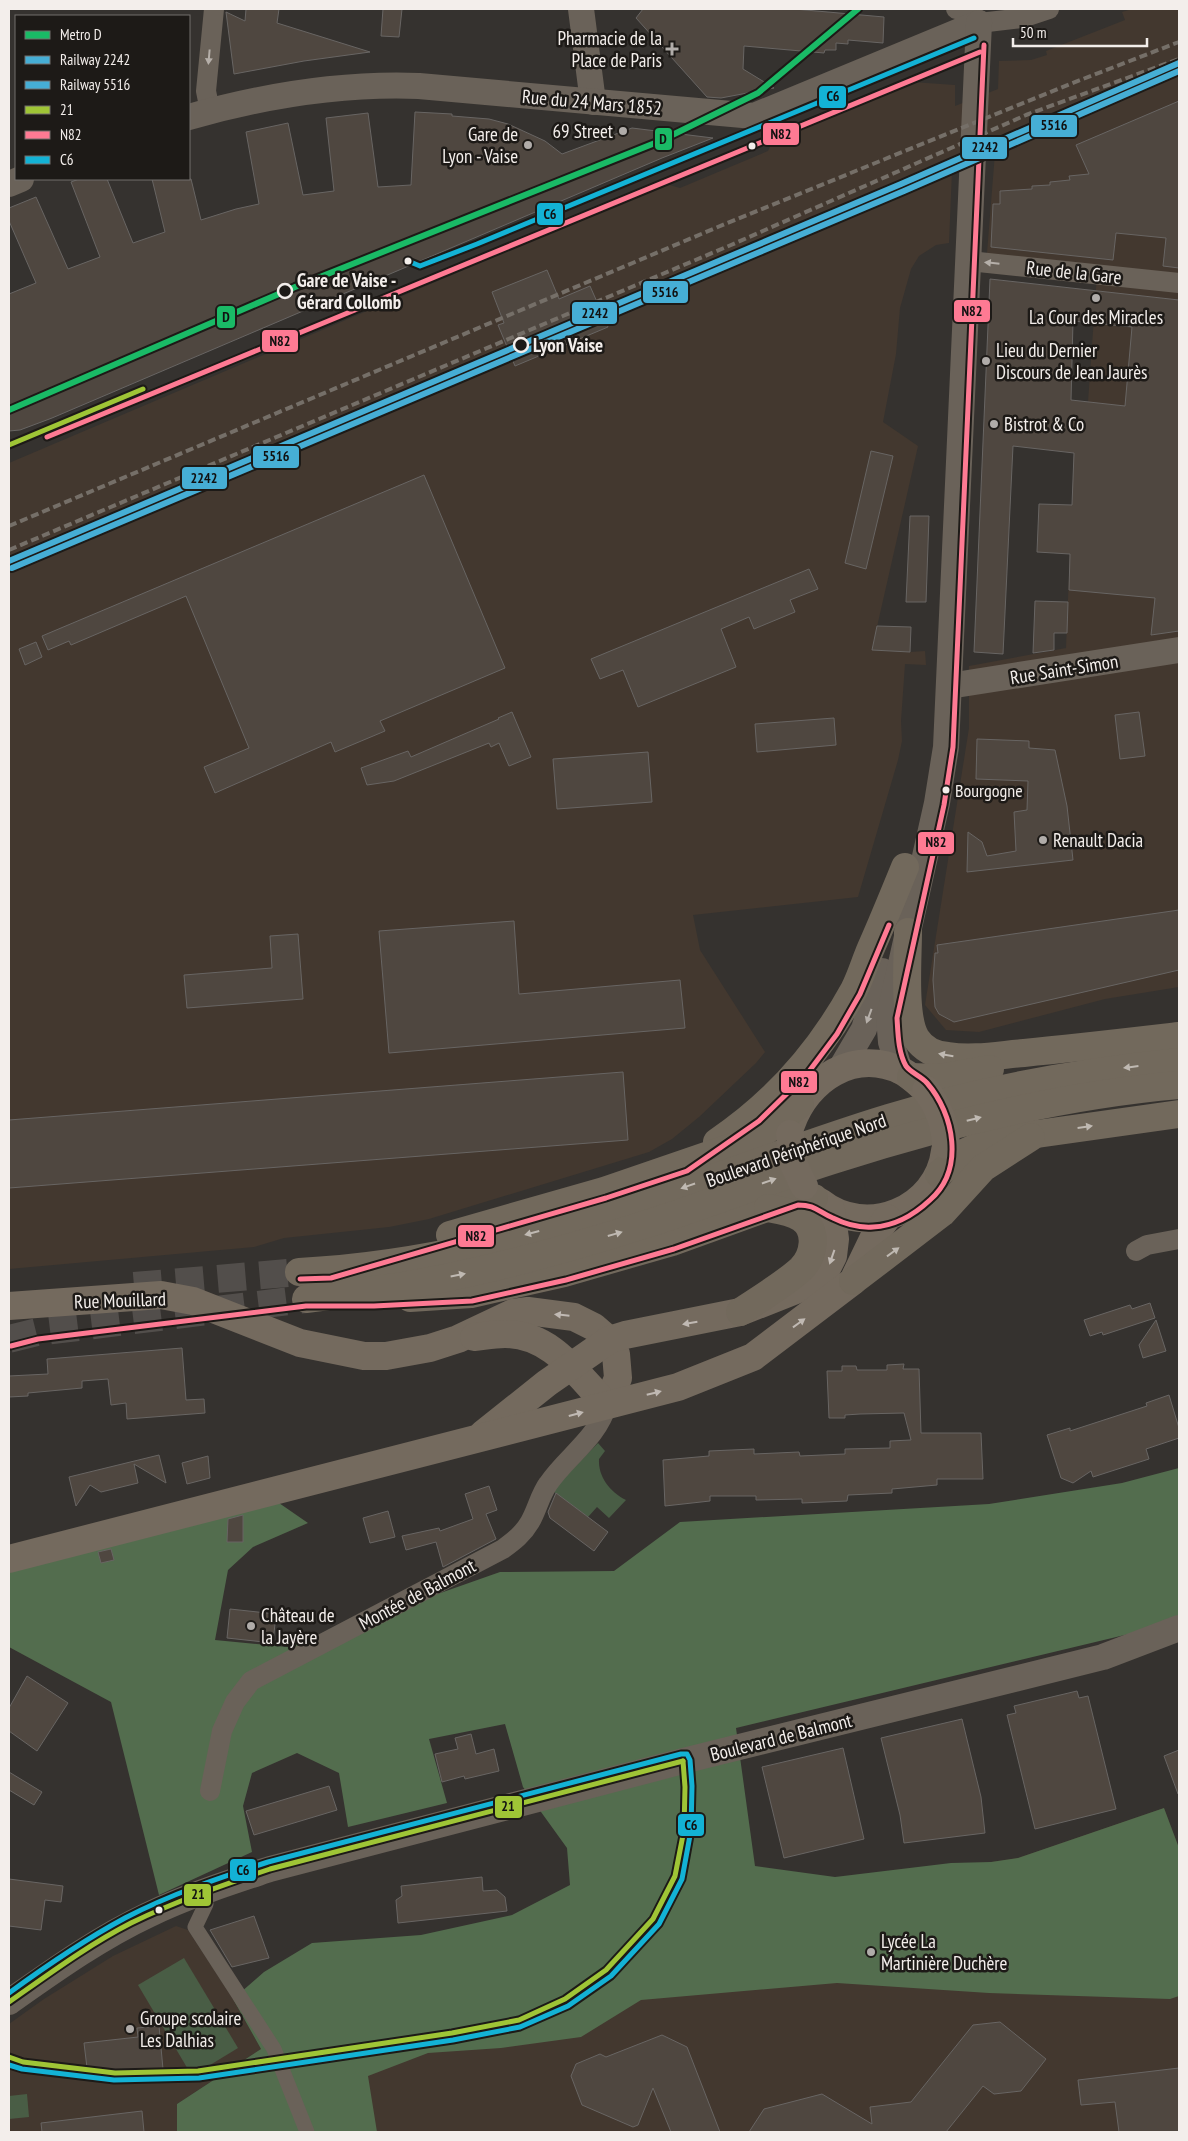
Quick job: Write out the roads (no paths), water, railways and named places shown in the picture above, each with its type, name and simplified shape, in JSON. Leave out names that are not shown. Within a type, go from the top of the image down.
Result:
[{"type":"highway","points":[[683,1165],[754,1115],[791,1080],[831,1030],[857,984],[906,866]]},
{"type":"highway","points":[[908,932],[909,1018],[914,1035],[926,1049],[946,1056],[963,1057],[1099,1046],[1179,1036]]},
{"type":"highway","points":[[913,1079],[955,1076],[1099,1046]]},
{"type":"highway","name":"Boulevard Périphérique Nord","points":[[299,1272],[329,1271],[430,1256],[531,1234],[665,1194],[825,1138],[955,1100],[1058,1078],[1179,1062]]},
{"type":"highway","name":"Boulevard Périphérique Nord","points":[[768,1208],[672,1242],[564,1273],[472,1294],[383,1299],[306,1299],[396,1287],[536,1257],[639,1226],[838,1158],[906,1137],[978,1118],[1075,1098],[1179,1085]]},
{"type":"highway","points":[[329,1271],[604,1191],[683,1165],[753,1139],[800,1104]]},
{"type":"highway","points":[[939,1174],[966,1152],[1000,1136],[1037,1134],[1179,1114]]},
{"type":"highway","points":[[853,1281],[942,1213],[973,1176],[983,1168],[1037,1134]]},
{"type":"highway","points":[[768,1208],[797,1198],[816,1198]]},
{"type":"highway","points":[[740,1312],[801,1269],[810,1256],[813,1247],[811,1229],[803,1220],[794,1214],[768,1208]]},
{"type":"main road","points":[[475,1440],[547,1383],[609,1340],[625,1335],[740,1312],[806,1286],[825,1272],[830,1264],[835,1248],[834,1225],[816,1198],[793,1163],[791,1125],[800,1104],[816,1084],[841,1068],[871,1063],[913,1079],[933,1099],[942,1119],[946,1145],[944,1159],[939,1174],[930,1188],[918,1202],[887,1218],[851,1217],[816,1198]]},
{"type":"main road","points":[[9,1559],[678,1387],[753,1356],[853,1281],[876,1233],[887,1218]]},
{"type":"main road","name":"Rue Mouillard","points":[[9,1306],[161,1295],[193,1300],[300,1343],[364,1356],[386,1356],[407,1353],[458,1338],[513,1313],[528,1311],[574,1316],[594,1327],[609,1340]]},
{"type":"main road","name":"Rue Mouillard","points":[[458,1338],[506,1334],[539,1340],[549,1346],[607,1405]]},
{"type":"main road","points":[[518,1335],[539,1356],[546,1369],[547,1383]]},
{"type":"main road","points":[[607,1405],[618,1378],[616,1354],[609,1340]]},
{"type":"street","points":[[199,114],[206,91],[214,9]]},
{"type":"street","points":[[581,9],[593,102]]},
{"type":"street","points":[[956,9],[975,17],[1022,18],[1049,9]]},
{"type":"street","points":[[913,1079],[891,1042],[889,1017],[941,786],[949,686],[980,16]]},
{"type":"street","name":"Rue du 24 Mars 1852","points":[[199,114],[308,92],[384,85],[419,86],[754,116],[980,16]]},
{"type":"street","name":"Rue de la Gare","points":[[969,260],[1179,283]]},
{"type":"street","name":"Rue Saint-Simon","points":[[949,686],[1179,650]]},
{"type":"street","points":[[841,1068],[864,1028],[870,1012],[878,986],[936,745],[946,730]]},
{"type":"street","points":[[1136,1251],[1147,1245],[1179,1239]]},
{"type":"street","name":"Montée de Balmont","points":[[210,1791],[222,1731],[235,1702],[251,1681],[503,1549],[520,1536],[530,1522],[546,1486],[559,1468],[598,1429],[607,1405]]},
{"type":"street","name":"Boulevard de Balmont","points":[[9,2002],[66,1962],[147,1915],[203,1891],[270,1869],[683,1761],[1104,1657],[1176,1631]]},
{"type":"street","points":[[206,1901],[195,1927],[274,2049],[307,2132]]},
{"type":"tunnel","points":[[134,1286],[299,1272]]},
{"type":"tunnel","points":[[9,1339],[37,1332],[306,1299]]},
{"type":"railway","points":[[9,526],[725,224],[1070,84],[1179,42]]},
{"type":"railway","points":[[9,550],[731,245],[1026,115],[1179,59]]},
{"type":"metro line","name":"D","points":[[9,410],[295,287],[660,141],[758,93],[858,9]]},
{"type":"rail line","name":"2242","points":[[9,561],[901,184],[1179,63]]},
{"type":"rail line","name":"5516","points":[[12,568],[904,191],[1179,71]]},
{"type":"place","name":"Pharmacie de la Place de Paris","points":[[672,49]]},
{"type":"place","name":"69 Street","points":[[623,131]]},
{"type":"place","name":"Gare de Lyon - Vaise","points":[[528,145]]},
{"type":"place","name":"Gare de Vaise - Gérard Collomb","points":[[285,291]]},
{"type":"place","name":"La Cour des Miracles","points":[[1096,298]]},
{"type":"place","name":"Lyon Vaise","points":[[521,345]]},
{"type":"place","name":"Lieu du Dernier Discours de Jean Jaurès","points":[[986,361]]},
{"type":"place","name":"Bistrot & Co","points":[[994,424]]},
{"type":"place","name":"Bourgogne","points":[[946,790]]},
{"type":"place","name":"Renault Dacia","points":[[1043,840]]},
{"type":"place","name":"Château de la Jayère","points":[[251,1626]]},
{"type":"place","name":"Lycée La Martinière Duchère","points":[[871,1952]]},
{"type":"place","name":"Groupe scolaire Les Dalhias","points":[[130,2029]]}]
